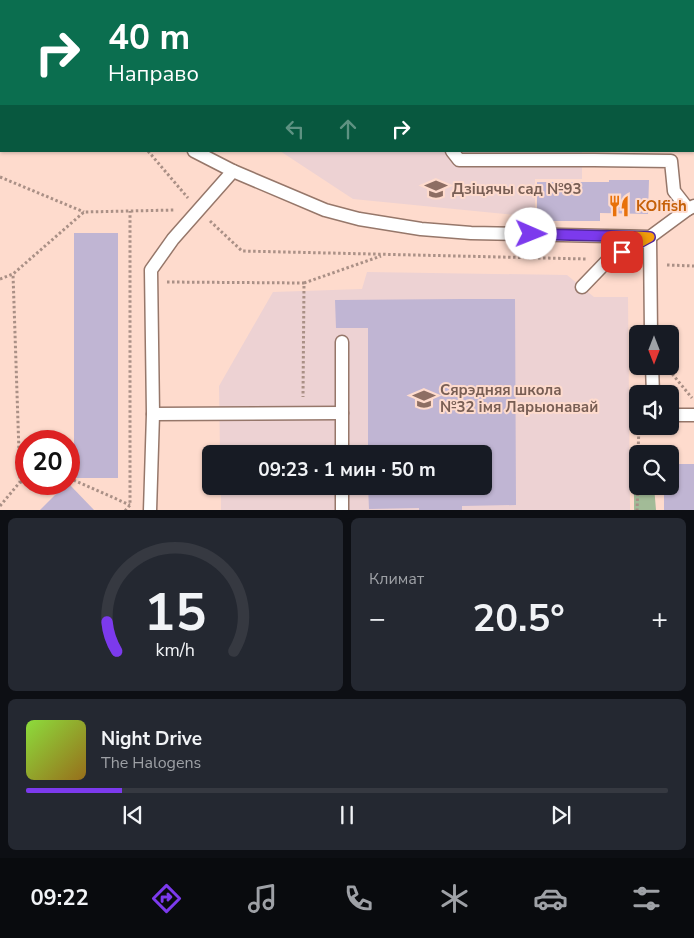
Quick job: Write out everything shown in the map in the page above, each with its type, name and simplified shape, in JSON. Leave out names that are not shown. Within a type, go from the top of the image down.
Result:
[{"type":"lane","points":[[196,152],[233,171],[325,210],[360,219],[421,229],[471,233],[650,237]]},
{"type":"lane","points":[[453,152],[459,160],[594,155],[671,162],[674,191],[691,208],[650,237],[608,260],[582,287]]},
{"type":"lane","points":[[150,510],[153,414],[151,270],[173,239],[233,171]]},
{"type":"lane","points":[[650,237],[651,325]]},
{"type":"lane","points":[[342,342],[342,445]]},
{"type":"lane","points":[[153,414],[342,413]]},
{"type":"lane","points":[[679,415],[694,415]]},
{"type":"lane","points":[[342,495],[342,510]]},
{"type":"path","points":[[0,177],[84,212],[198,210]]},
{"type":"path","points":[[125,510],[130,505],[130,211]]},
{"type":"path","points":[[0,279],[12,274],[84,212]]},
{"type":"path","points":[[242,251],[608,260]]},
{"type":"path","points":[[151,281],[304,283],[385,254]]},
{"type":"path","points":[[650,264],[694,266]]},
{"type":"path","points":[[12,274],[18,430]]},
{"type":"path","points":[[303,412],[304,283]]},
{"type":"path","points":[[673,375],[694,400]]},
{"type":"path","points":[[80,483],[130,505]]},
{"type":"path","points":[[0,506],[15,488]]},
{"type":"path","points":[[637,510],[638,495]]},
{"type":"shaded area","name":"Дзіцячы сад №93","points":[[282,152],[582,152],[582,179],[535,179],[535,217],[353,199]]},
{"type":"shaded area","name":"Сярэдняя школа №32 імя Ларыонавай","points":[[367,272],[567,275],[594,297],[628,297],[630,510],[221,510],[221,495],[492,495],[492,445],[220,445],[219,386],[273,292],[362,289]]},
{"type":"green space","points":[[634,495],[655,495],[656,510],[634,510]]},
{"type":"building","points":[[609,180],[649,180],[648,214],[600,213],[600,221],[537,221],[537,182],[609,182]]},
{"type":"building","points":[[74,233],[118,233],[118,478],[80,478],[80,430],[74,430]]},
{"type":"building","points":[[515,299],[516,505],[462,506],[462,510],[419,510],[419,508],[369,509],[368,495],[492,495],[492,445],[368,445],[368,328],[336,328],[335,300]]},
{"type":"building","points":[[679,464],[694,464],[694,510],[664,510],[664,495],[679,495]]},
{"type":"building","points":[[55,495],[80,495],[94,510],[40,510]]},
{"type":"slow traffic","points":[[636,245],[650,237],[637,236]]},
{"type":"place","name":"Дзіцячы сад №93","points":[[436,189]]},
{"type":"place","name":"KOIfish","points":[[619,206]]},
{"type":"place","name":"Сярэдняя школа №32 імя Ларыонавай","points":[[424,399]]},
{"type":"route","points":[[531,234],[650,237],[622,252]]}]
